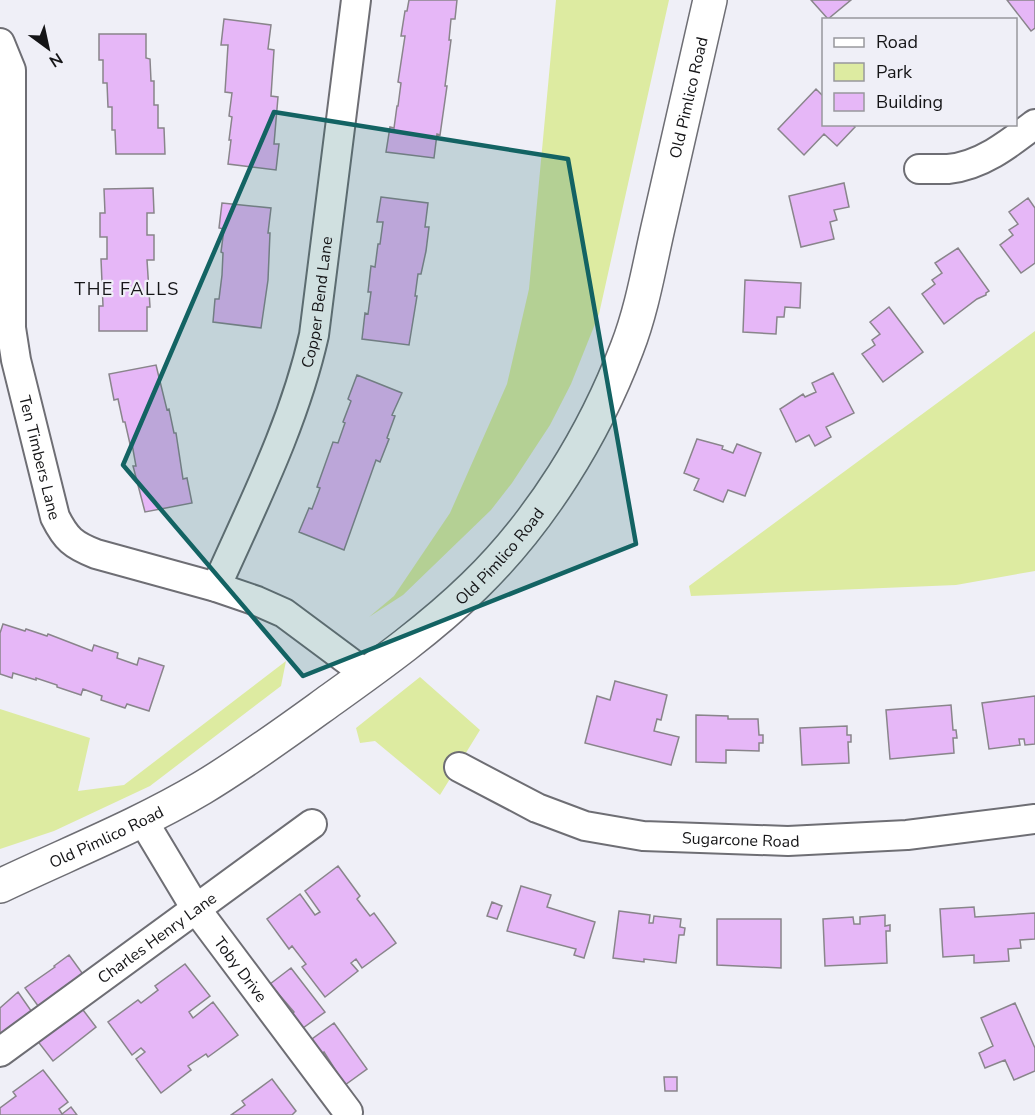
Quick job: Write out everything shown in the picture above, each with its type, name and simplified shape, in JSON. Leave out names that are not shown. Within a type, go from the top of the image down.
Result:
[{"type":"street","name":"Copper Bend Lane","points":[[216,587],[284,434],[304,377],[314,335],[356,0]]},
{"type":"street","name":"Old Pimlico Road","points":[[0,886],[200,790],[252,758],[441,615],[475,585],[516,538],[549,495],[580,446],[606,396],[628,346],[644,290],[710,0]]},
{"type":"street","name":"Ten Timbers Lane","points":[[0,43],[10,70],[11,328],[16,360],[55,518],[64,534],[77,546],[96,554],[257,600],[284,613],[366,674]]},
{"type":"street","points":[[919,169],[950,169],[977,161],[1005,147],[1035,124]]},
{"type":"street","name":"Sugarcone Road","points":[[459,767],[537,808],[585,826],[643,836],[788,841],[907,835],[1035,819]]},
{"type":"street","name":"Toby Drive","points":[[142,819],[196,909],[348,1112]]},
{"type":"street","name":"Charles Henry Lane","points":[[0,1052],[312,824]]},
{"type":"highlighted area","points":[[274,112],[568,159],[636,544],[303,676],[123,465]]},
{"type":"green space","points":[[556,0],[669,0],[599,314],[571,384],[550,425],[512,483],[491,510],[403,595],[369,617],[394,596],[450,513],[507,384],[529,289]]},
{"type":"green space","points":[[1035,331],[1035,571],[956,585],[691,596],[689,586]]},
{"type":"green space","points":[[286,661],[281,686],[150,786],[54,831],[0,849],[0,709],[90,738],[78,791],[124,785]]},
{"type":"green space","points":[[420,677],[480,730],[440,795],[375,741],[360,743],[356,728]]},
{"type":"building","points":[[409,0],[457,0],[455,19],[451,19],[449,40],[451,40],[445,86],[447,86],[440,135],[437,134],[434,158],[386,152],[390,127],[394,128],[398,106],[401,83],[398,82],[405,36],[401,36]]},
{"type":"building","points":[[811,0],[851,0],[829,18]]},
{"type":"building","points":[[1007,0],[1035,0],[1035,28],[1031,31]]},
{"type":"building","points":[[224,19],[271,25],[268,49],[274,50],[271,96],[278,97],[274,144],[279,144],[276,170],[228,164],[232,93],[225,92],[228,45],[221,45]]},
{"type":"building","points":[[99,34],[146,34],[146,58],[150,59],[151,81],[154,81],[154,105],[158,105],[158,128],[164,128],[165,154],[116,154],[115,130],[112,130],[112,107],[108,107],[107,83],[103,83],[103,60],[99,60]]},
{"type":"building","points":[[816,89],[822,95],[822,126],[855,127],[837,146],[824,134],[804,155],[778,129]]},
{"type":"building","points":[[844,183],[849,207],[834,210],[837,220],[830,222],[834,239],[801,247],[789,196]]},
{"type":"building","points":[[153,188],[154,213],[147,213],[147,235],[154,235],[154,260],[147,260],[150,307],[147,307],[147,331],[99,331],[99,306],[103,306],[101,259],[107,259],[107,237],[100,237],[100,213],[105,213],[104,189]]},
{"type":"building","points":[[381,197],[428,203],[425,227],[429,227],[426,251],[421,274],[418,274],[409,345],[362,339],[365,313],[368,314],[371,292],[368,292],[371,266],[375,267],[383,222],[377,222]]},
{"type":"building","points":[[1028,198],[1035,208],[1035,263],[1021,273],[1000,245],[1013,235],[1009,230],[1018,224],[1009,212]]},
{"type":"building","points":[[222,203],[271,208],[268,233],[270,233],[268,280],[261,328],[213,322],[215,299],[219,299],[222,275],[223,253],[221,252],[224,229],[219,228]]},
{"type":"building","points":[[958,248],[989,291],[944,324],[922,294],[935,284],[932,280],[942,273],[935,263]]},
{"type":"building","points":[[745,280],[801,283],[800,308],[785,307],[784,317],[777,317],[776,334],[743,332]]},
{"type":"building","points":[[889,307],[923,352],[883,382],[862,354],[875,345],[872,340],[880,334],[870,322]]},
{"type":"building","points":[[156,365],[167,410],[169,409],[174,433],[176,433],[183,479],[187,478],[192,503],[145,512],[133,466],[136,466],[132,444],[130,444],[125,422],[123,422],[118,399],[114,400],[109,374]]},
{"type":"building","points":[[833,373],[854,413],[826,427],[831,437],[815,446],[809,435],[796,442],[780,409],[803,394],[805,397],[816,392],[812,383]]},
{"type":"building","points":[[357,375],[402,393],[392,415],[395,416],[387,438],[389,439],[380,462],[376,460],[344,550],[299,532],[309,508],[312,509],[320,488],[317,487],[333,442],[338,443],[351,401],[348,399]]},
{"type":"building","points":[[697,439],[723,446],[722,449],[733,453],[737,444],[761,453],[745,496],[728,490],[723,502],[694,490],[699,479],[684,473]]},
{"type":"building","points":[[3,624],[47,636],[48,634],[92,651],[94,645],[118,653],[117,658],[137,665],[139,658],[164,666],[149,711],[127,704],[125,708],[101,700],[102,696],[83,689],[81,695],[36,678],[36,680],[13,673],[12,678],[0,674],[0,633]]},
{"type":"building","points":[[615,681],[667,695],[661,720],[657,719],[654,731],[679,737],[671,765],[585,743],[597,696],[610,700]]},
{"type":"building","points":[[1035,696],[1035,744],[1025,745],[1024,739],[1019,739],[1020,745],[989,749],[982,703]]},
{"type":"building","points":[[951,705],[953,730],[956,730],[957,738],[953,738],[954,753],[890,759],[886,710]]},
{"type":"building","points":[[696,715],[728,716],[728,719],[758,719],[759,735],[763,735],[763,743],[759,743],[759,751],[726,750],[726,763],[696,762]]},
{"type":"building","points":[[847,726],[847,735],[851,735],[851,742],[848,742],[849,763],[802,765],[800,728]]},
{"type":"building","points":[[338,866],[360,896],[357,899],[370,916],[374,913],[396,943],[362,968],[356,959],[351,963],[358,971],[325,997],[302,967],[306,964],[292,946],[289,949],[267,919],[300,894],[315,915],[320,912],[305,891]]},
{"type":"building","points":[[521,886],[551,895],[547,907],[595,922],[584,958],[574,955],[576,949],[507,931]]},
{"type":"building","points":[[492,902],[502,906],[497,919],[487,916]]},
{"type":"building","points":[[974,907],[975,917],[1035,913],[1035,939],[1020,940],[1021,948],[1008,949],[1009,961],[974,963],[974,955],[943,957],[940,909]]},
{"type":"building","points":[[619,911],[650,915],[649,923],[653,923],[654,916],[681,919],[680,927],[685,928],[684,935],[679,935],[676,963],[613,958]]},
{"type":"building","points":[[885,915],[885,926],[890,925],[890,931],[886,931],[887,963],[825,966],[823,919],[853,917],[854,924],[860,924],[860,917]]},
{"type":"building","points":[[717,919],[781,919],[781,968],[717,965]]},
{"type":"building","points":[[69,955],[85,977],[41,1010],[25,988]]},
{"type":"building","points":[[185,964],[210,996],[189,1012],[193,1018],[213,1002],[238,1035],[208,1057],[206,1054],[188,1066],[191,1070],[161,1093],[136,1059],[145,1052],[141,1048],[132,1055],[108,1022],[138,1000],[141,1003],[158,990],[155,986]]},
{"type":"building","points":[[291,968],[325,1012],[303,1028],[292,1014],[294,1012],[270,984]]},
{"type":"building","points":[[18,992],[34,1015],[0,1040],[0,1008]]},
{"type":"building","points":[[1015,1003],[1035,1048],[1035,1071],[1014,1080],[1005,1060],[985,1068],[979,1053],[993,1046],[981,1018]]},
{"type":"building","points":[[80,1006],[96,1027],[53,1061],[36,1039]]},
{"type":"building","points":[[334,1023],[367,1069],[345,1085],[324,1052],[322,1054],[312,1039]]},
{"type":"building","points":[[43,1070],[68,1102],[59,1109],[62,1114],[71,1107],[77,1115],[0,1115],[0,1108],[16,1096],[13,1092]]},
{"type":"building","points":[[664,1077],[677,1077],[677,1091],[665,1091]]},
{"type":"building","points":[[272,1079],[296,1111],[292,1115],[231,1115],[245,1105],[242,1101]]},
{"type":"district","name":"THE FALLS","points":[[127,289]]}]
